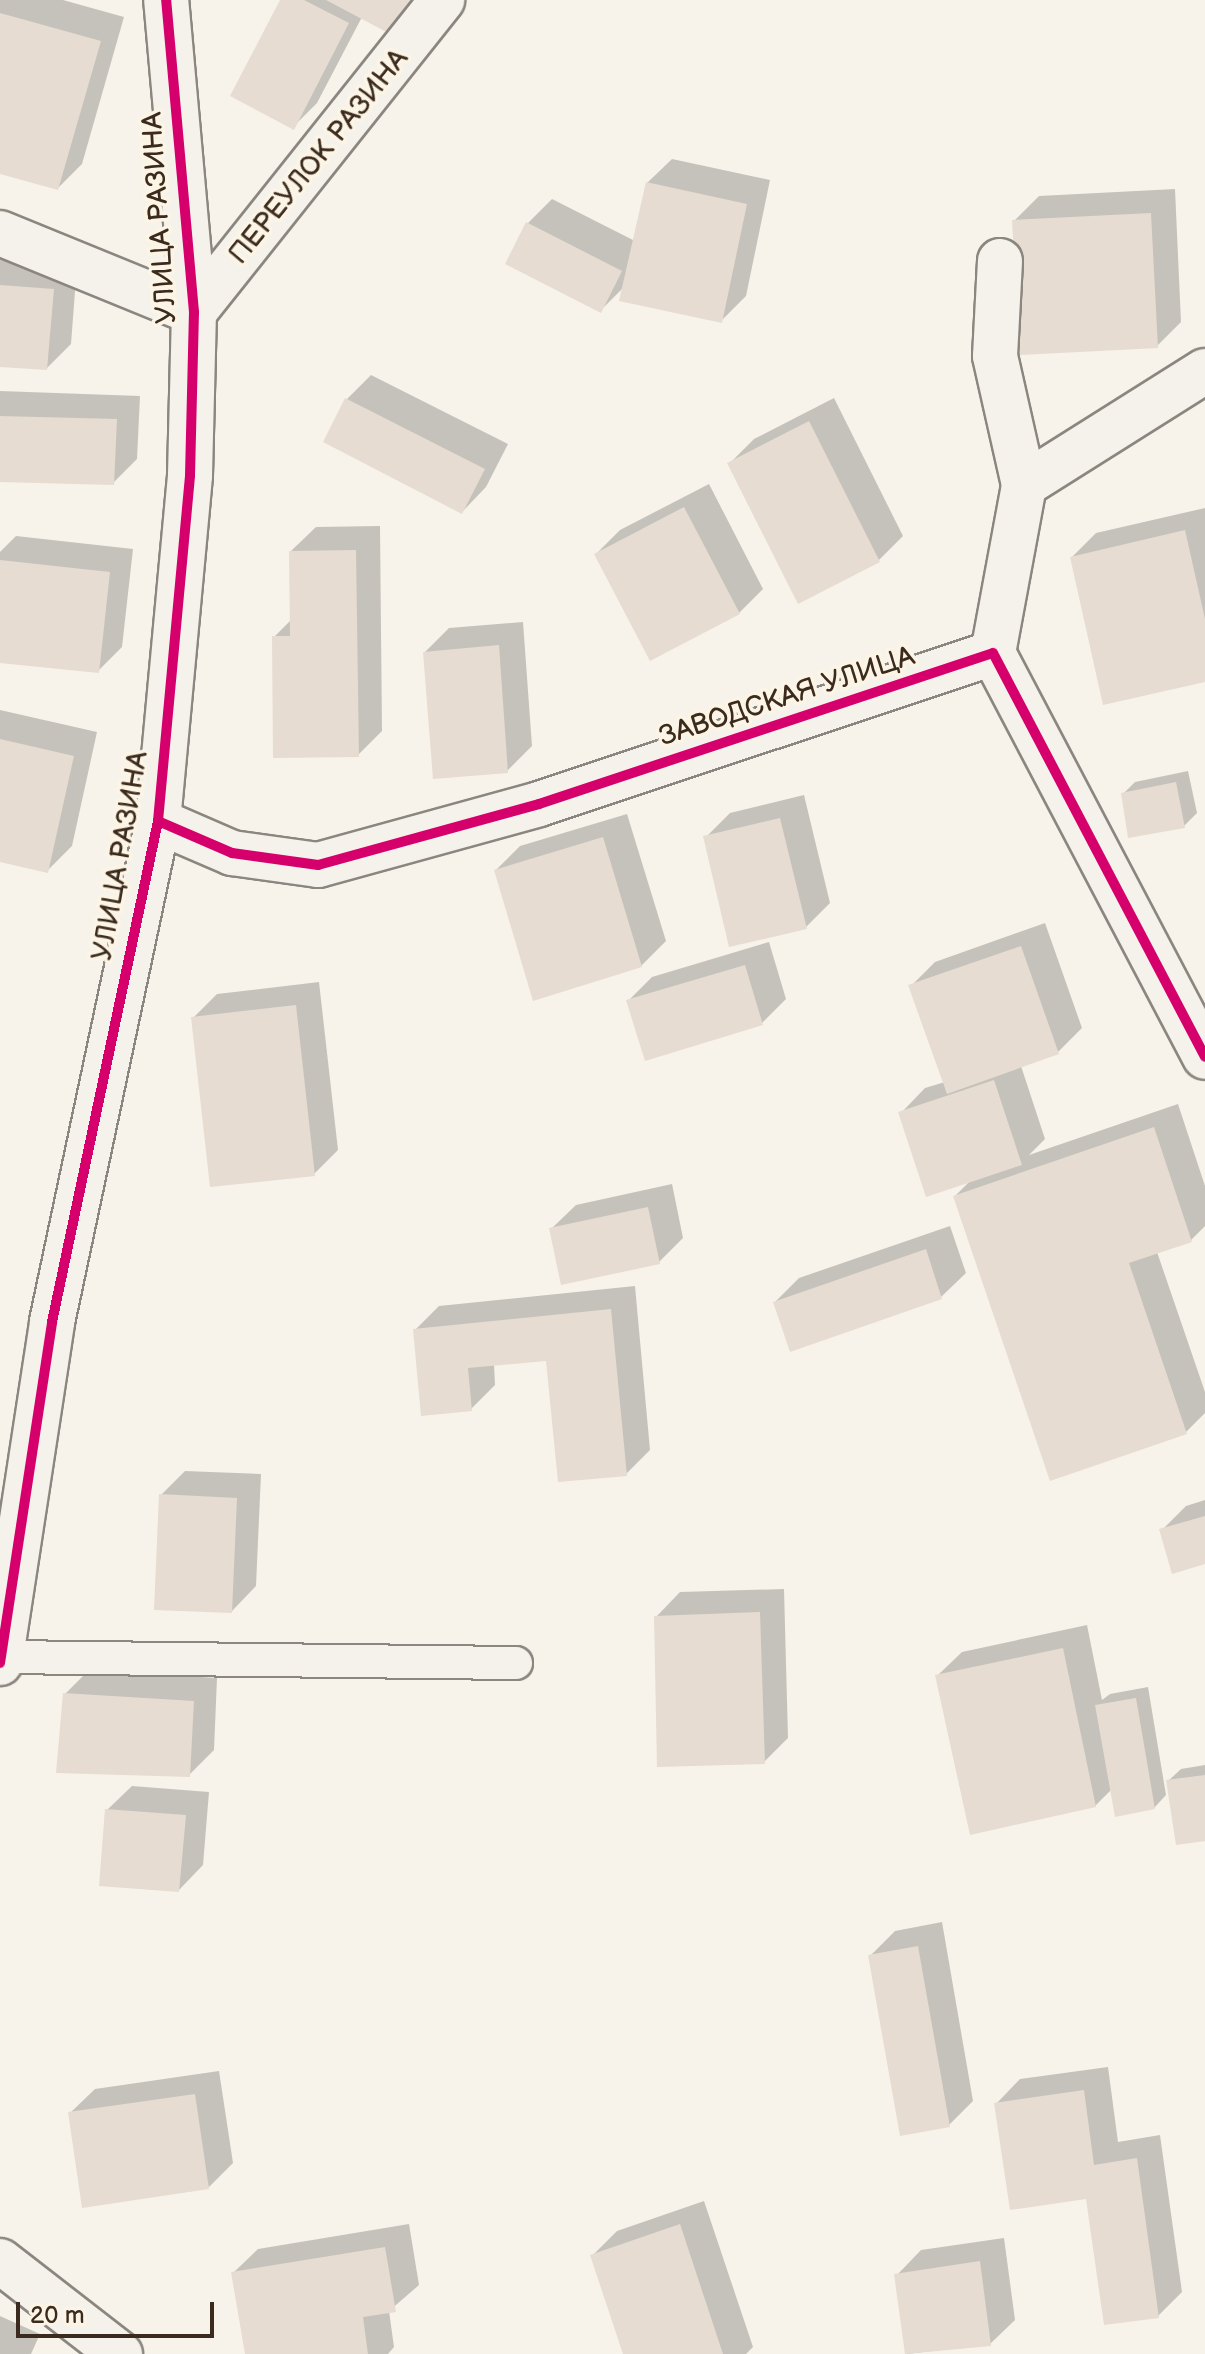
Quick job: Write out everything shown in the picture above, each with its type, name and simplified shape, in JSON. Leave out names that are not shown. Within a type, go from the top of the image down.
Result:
[{"type":"street","name":"УЛИЦА РАЗИНА","points":[[1,1660],[52,1322],[158,821],[190,475],[194,312],[166,0]]},
{"type":"street","name":"ПЕРЕУЛОК РАЗИНА","points":[[194,312],[442,0]]},
{"type":"street","name":"УЛИЦА РАЗИНА","points":[[0,233],[194,312]]},
{"type":"street","points":[[1000,261],[995,356],[1024,485],[993,653],[1205,1057]]},
{"type":"street","points":[[1024,485],[1205,371]]},
{"type":"street","name":"ЗАВОДСКАЯ УЛИЦА","points":[[158,821],[232,853],[318,865],[539,804],[993,653]]},
{"type":"street","points":[[0,2261],[120,2354]]},
{"type":"lane","points":[[1,1660],[516,1663]]},
{"type":"building","points":[[280,0],[304,0],[349,23],[294,130],[230,96]]},
{"type":"building","points":[[326,0],[411,0],[392,35]]},
{"type":"building","points":[[0,13],[101,41],[58,190],[0,174]]},
{"type":"building","points":[[646,182],[747,204],[722,323],[619,301]]},
{"type":"building","points":[[1151,213],[1158,348],[1020,355],[1012,220]]},
{"type":"building","points":[[526,222],[622,271],[601,313],[505,264]]},
{"type":"building","points":[[0,285],[54,289],[47,370],[0,367]]},
{"type":"building","points":[[345,398],[485,469],[462,514],[323,442]]},
{"type":"building","points":[[0,416],[117,419],[114,485],[0,482]]},
{"type":"building","points":[[809,421],[880,562],[798,604],[727,463]]},
{"type":"building","points":[[684,507],[740,614],[650,661],[594,554]]},
{"type":"building","points":[[1185,530],[1205,619],[1205,682],[1103,705],[1070,557]]},
{"type":"building","points":[[356,550],[359,757],[273,758],[272,636],[290,636],[289,551]]},
{"type":"building","points":[[0,560],[110,572],[99,673],[0,663]]},
{"type":"building","points":[[499,645],[508,773],[433,779],[423,652]]},
{"type":"building","points":[[0,739],[74,756],[48,873],[0,862]]},
{"type":"building","points":[[1176,782],[1185,828],[1128,838],[1121,793]]},
{"type":"building","points":[[780,818],[807,929],[729,947],[703,836]]},
{"type":"building","points":[[603,837],[642,967],[533,1001],[494,870]]},
{"type":"building","points":[[1021,946],[1059,1054],[947,1094],[908,985]]},
{"type":"building","points":[[745,965],[763,1025],[645,1061],[626,1000]]},
{"type":"building","points":[[296,1005],[315,1176],[210,1187],[191,1017]]},
{"type":"building","points":[[994,1080],[1022,1165],[926,1197],[898,1112]]},
{"type":"building","points":[[1154,1127],[1192,1242],[1129,1263],[1187,1434],[1050,1481],[953,1196]]},
{"type":"building","points":[[648,1207],[660,1264],[561,1285],[549,1228]]},
{"type":"building","points":[[926,1249],[942,1299],[790,1352],[773,1302]]},
{"type":"building","points":[[611,1309],[627,1476],[558,1482],[546,1361],[468,1368],[472,1411],[421,1416],[413,1329]]},
{"type":"building","points":[[159,1494],[237,1498],[232,1613],[154,1610]]},
{"type":"building","points":[[1205,1516],[1205,1564],[1172,1574],[1159,1529]]},
{"type":"building","points":[[760,1612],[765,1764],[657,1767],[654,1616]]},
{"type":"building","points":[[1063,1648],[1096,1807],[970,1835],[935,1675]]},
{"type":"building","points":[[63,1693],[194,1701],[190,1777],[56,1773]]},
{"type":"building","points":[[1136,1698],[1155,1809],[1115,1817],[1095,1705]]},
{"type":"building","points":[[1205,1775],[1205,1841],[1176,1845],[1166,1780]]},
{"type":"building","points":[[105,1809],[186,1815],[179,1892],[99,1886]]},
{"type":"building","points":[[918,1946],[950,2127],[900,2136],[868,1955]]},
{"type":"building","points":[[1084,2090],[1094,2165],[1137,2158],[1159,2318],[1104,2325],[1086,2199],[1010,2210],[994,2103]]},
{"type":"building","points":[[195,2094],[209,2189],[82,2208],[68,2112]]},
{"type":"building","points":[[680,2224],[723,2354],[623,2354],[590,2255]]},
{"type":"building","points":[[385,2247],[396,2312],[363,2317],[368,2354],[245,2354],[231,2272]]},
{"type":"building","points":[[980,2261],[991,2346],[905,2354],[894,2274]]},
{"type":"cycle path","points":[[0,1663],[52,1322],[158,821],[190,475],[194,312],[166,0]]},
{"type":"cycle path","points":[[158,821],[232,853],[318,865],[539,804],[993,653],[1205,1057]]}]
